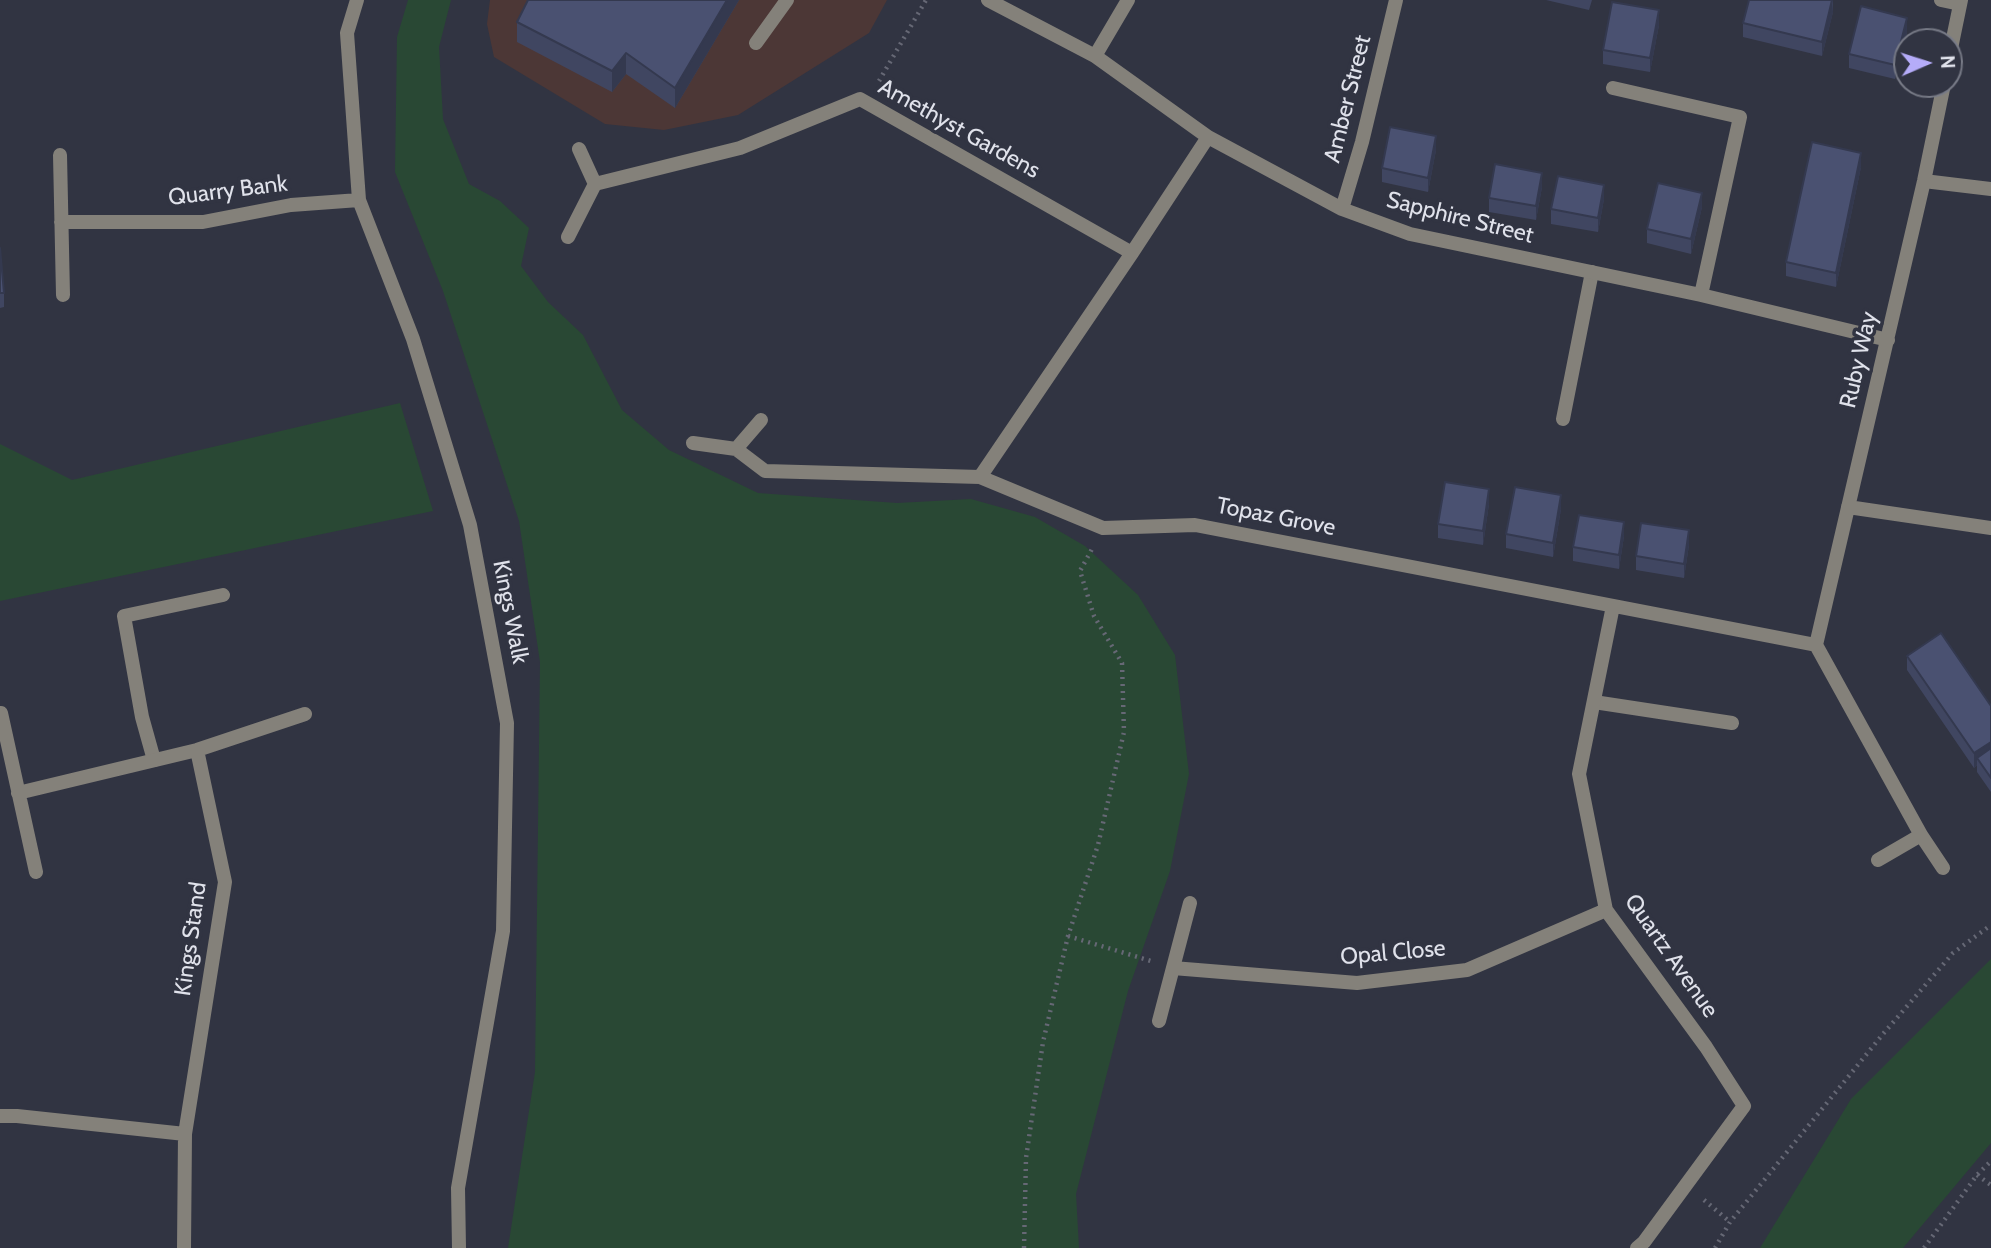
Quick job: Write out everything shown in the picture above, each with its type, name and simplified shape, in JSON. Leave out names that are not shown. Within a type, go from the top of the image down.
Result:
[{"type":"street","name":"Kings Walk","points":[[356,0],[347,33],[359,200],[413,339],[470,526],[508,723],[503,931],[458,1188],[459,1248]]},
{"type":"street","points":[[756,43],[787,0]]},
{"type":"street","name":"Sapphire Street","points":[[988,0],[1095,56],[1208,137],[1342,209],[1410,234],[1701,295],[1888,340]]},
{"type":"street","points":[[1095,56],[1128,0]]},
{"type":"street","name":"Amber Street","points":[[1342,209],[1362,142],[1396,0]]},
{"type":"street","points":[[1941,0],[1960,2],[1955,28]]},
{"type":"street","points":[[1613,88],[1740,117],[1701,295]]},
{"type":"street","name":"Ruby Way","points":[[1816,645],[1888,340],[1941,98]]},
{"type":"street","name":"Amethyst Gardens","points":[[595,184],[740,148],[860,99],[1132,253]]},
{"type":"street","points":[[980,477],[1208,137]]},
{"type":"street","points":[[568,237],[595,184],[579,149]]},
{"type":"street","points":[[60,155],[63,295]]},
{"type":"street","points":[[1924,181],[1991,190]]},
{"type":"street","name":"Quarry Bank","points":[[61,222],[204,222],[291,205],[359,200]]},
{"type":"street","points":[[1563,419],[1592,272]]},
{"type":"street","points":[[736,449],[761,420]]},
{"type":"street","name":"Topaz Grove","points":[[693,443],[736,449],[765,471],[980,477],[1102,528],[1195,525],[1816,645]]},
{"type":"street","points":[[1848,507],[1991,528]]},
{"type":"street","points":[[154,760],[142,717],[124,616],[223,596]]},
{"type":"street","name":"Quartz Avenue","points":[[1613,606],[1579,774],[1606,910],[1706,1047],[1744,1106],[1637,1248]]},
{"type":"street","points":[[1816,645],[1921,835],[1943,868]]},
{"type":"street","points":[[1594,702],[1732,723]]},
{"type":"street","points":[[1,713],[36,872]]},
{"type":"street","points":[[18,793],[197,750],[305,714]]},
{"type":"street","name":"Kings Stand","points":[[184,1248],[185,1134],[225,882],[197,750]]},
{"type":"street","points":[[1878,860],[1921,835]]},
{"type":"street","points":[[1159,1021],[1190,903]]},
{"type":"street","name":"Opal Close","points":[[1173,968],[1357,983],[1467,970],[1606,910]]},
{"type":"street","points":[[0,1116],[185,1134]]},
{"type":"path","points":[[867,102],[926,0]]},
{"type":"path","points":[[1024,1248],[1026,1158],[1042,1042],[1068,936],[1098,845],[1124,732],[1122,663],[1094,616],[1080,571],[1102,528]]},
{"type":"path","points":[[1715,1248],[1730,1222],[1883,1034],[1953,953],[1991,925]]},
{"type":"path","points":[[1068,936],[1173,968]]},
{"type":"path","points":[[1924,1248],[1977,1175],[1991,1161]]},
{"type":"path","points":[[1977,1175],[1991,1185]]},
{"type":"path","points":[[1686,1185],[1730,1222]]},
{"type":"shaded area","points":[[490,0],[887,0],[869,33],[738,115],[664,130],[605,124],[494,57],[487,24]]},
{"type":"green space","points":[[408,0],[451,0],[439,47],[443,119],[469,184],[500,201],[529,228],[521,266],[548,302],[583,335],[622,410],[669,450],[758,493],[897,503],[971,499],[1035,517],[1085,546],[1138,595],[1175,655],[1189,774],[1170,871],[1128,991],[1076,1194],[1079,1248],[508,1248],[535,1072],[540,662],[519,521],[443,291],[395,172],[397,37]]},
{"type":"green space","points":[[400,403],[433,511],[0,601],[0,444],[72,480]]},
{"type":"green space","points":[[1991,959],[1991,1143],[1903,1248],[1760,1248],[1851,1099]]},
{"type":"building","points":[[528,0],[727,0],[675,88],[626,53],[612,71],[517,22]]},
{"type":"building","points":[[1749,0],[1832,0],[1822,42],[1743,23]]},
{"type":"building","points":[[1612,2],[1659,10],[1650,58],[1603,50]]},
{"type":"building","points":[[1861,6],[1907,18],[1904,28],[1893,28],[1893,65],[1849,54]]},
{"type":"building","points":[[1390,127],[1436,136],[1428,178],[1382,168]]},
{"type":"building","points":[[1812,142],[1861,153],[1836,273],[1786,262]]},
{"type":"building","points":[[1495,164],[1542,173],[1536,206],[1489,198]]},
{"type":"building","points":[[1558,176],[1604,185],[1598,218],[1551,209]]},
{"type":"building","points":[[1658,183],[1702,193],[1691,239],[1647,229]]},
{"type":"building","points":[[0,248],[4,293],[0,293]]},
{"type":"building","points":[[1445,482],[1489,489],[1483,531],[1438,524]]},
{"type":"building","points":[[1515,487],[1561,495],[1553,543],[1506,534]]},
{"type":"building","points":[[1579,515],[1624,522],[1619,555],[1573,547]]},
{"type":"building","points":[[1641,523],[1689,530],[1684,564],[1636,556]]},
{"type":"building","points":[[1941,633],[1991,706],[1991,742],[1974,753],[1907,656]]},
{"type":"building","points":[[1991,748],[1991,778],[1977,758]]}]
